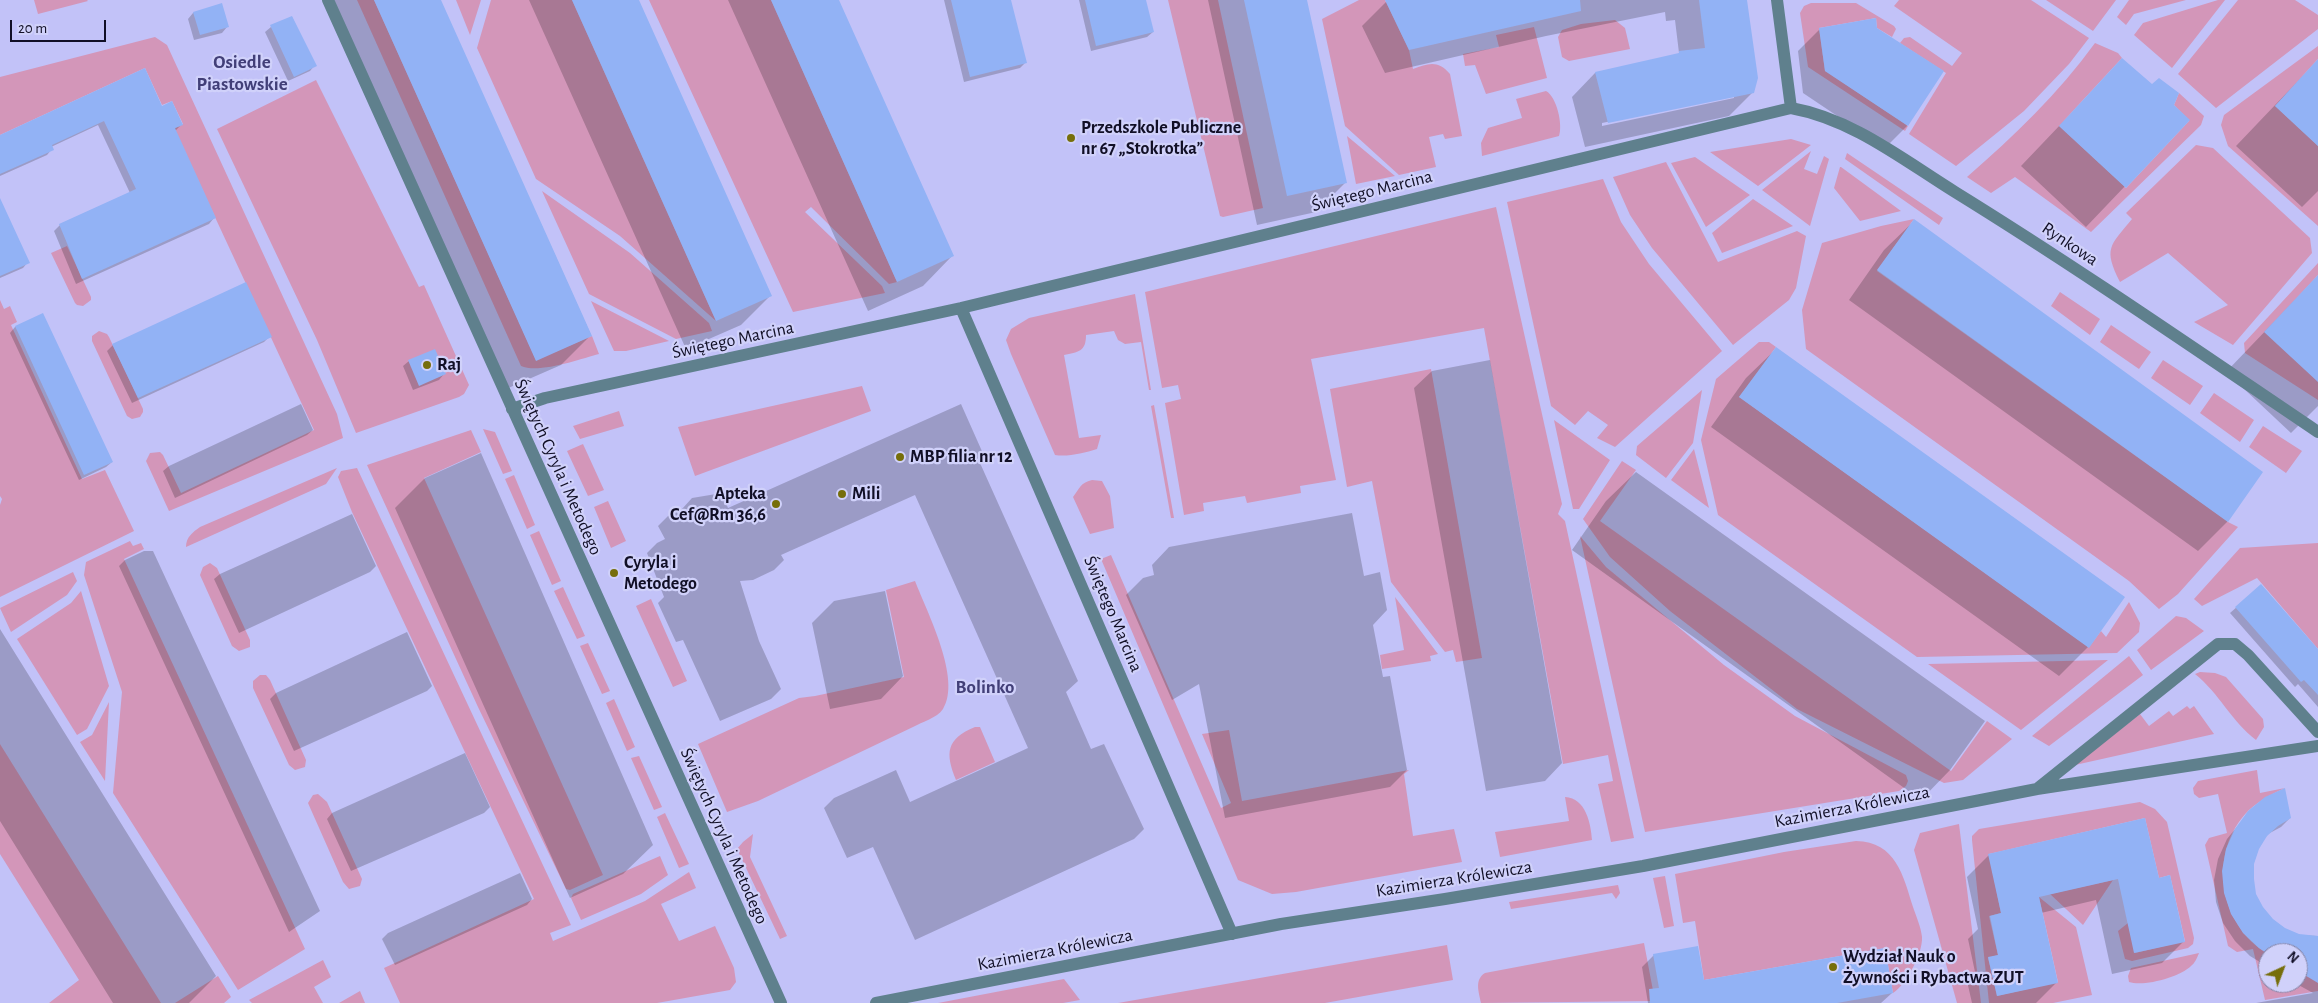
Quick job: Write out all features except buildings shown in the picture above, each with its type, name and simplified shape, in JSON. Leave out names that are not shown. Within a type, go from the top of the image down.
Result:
[{"type":"street","name":"Świętych Cyryla i Metodego","points":[[328,0],[781,1003]]},
{"type":"street","points":[[1777,0],[1791,108]]},
{"type":"street","name":"Świętego Marcina","points":[[512,408],[554,396],[961,308],[1791,108]]},
{"type":"street","name":"Rynkowa","points":[[1791,108],[1814,112],[1845,124],[1878,143],[2022,233],[2318,432]]},
{"type":"street","name":"Świętego Marcina","points":[[961,308],[1232,934]]},
{"type":"street","name":"Kazimierza Królewicza","points":[[2037,789],[2218,644],[2235,644],[2248,655],[2318,732]]},
{"type":"street","name":"Kazimierza Królewicza","points":[[876,1003],[1281,924],[1445,900],[1643,866],[2037,789],[2318,746]]},
{"type":"shaded area","points":[[34,0],[87,0],[88,1],[38,14]]},
{"type":"shaded area","points":[[357,0],[374,0],[536,360],[592,336],[599,354],[549,367],[529,368],[521,366]]},
{"type":"shaded area","points":[[456,0],[481,0],[470,35]]},
{"type":"shaded area","points":[[491,0],[572,0],[716,321],[620,236],[536,179],[477,48]]},
{"type":"shaded area","points":[[649,0],[771,0],[897,282],[889,284],[811,207],[805,212],[882,286],[885,293],[793,312]]},
{"type":"shaded area","points":[[1168,0],[1218,0],[1263,208],[1223,217],[1220,216]]},
{"type":"shaded area","points":[[1359,0],[1385,0],[1409,50],[1413,69],[1433,64],[1441,66],[1450,74],[1462,136],[1445,139],[1443,134],[1429,137],[1436,167],[1399,175],[1345,126],[1322,19]]},
{"type":"shaded area","points":[[1899,0],[2031,0],[2089,38],[2069,64],[2024,111],[1956,166],[1909,134],[1946,73],[1900,43],[1904,38],[1910,37],[1952,66],[1962,53],[1894,6]]},
{"type":"shaded area","points":[[2046,0],[2116,0],[2093,31]]},
{"type":"shaded area","points":[[2129,0],[2186,0],[2134,14],[2126,25],[2117,17]]},
{"type":"shaded area","points":[[2218,0],[2225,0],[2172,68],[2134,35],[2143,23]]},
{"type":"shaded area","points":[[2238,0],[2295,0],[2318,15],[2318,29],[2216,108],[2178,74]]},
{"type":"shaded area","points":[[1811,3],[1856,3],[1894,26],[1896,29],[1892,37],[1877,28],[1876,18],[1819,28],[1825,71],[1908,126],[1905,131],[1808,67],[1800,13],[1804,6]]},
{"type":"shaded area","points":[[1615,20],[1625,28],[1630,49],[1569,61],[1562,57],[1558,37],[1562,30],[1581,24]]},
{"type":"shaded area","points":[[1534,27],[1547,78],[1486,94],[1475,65],[1465,66],[1463,54],[1499,47],[1496,35]]},
{"type":"shaded area","points":[[155,37],[167,45],[337,414],[343,438],[169,511],[146,461],[150,453],[160,452],[163,455],[181,493],[314,430],[174,129],[183,124],[172,101],[162,105],[145,68],[0,135],[0,77]]},
{"type":"shaded area","points":[[2095,43],[2118,53],[2122,58],[2059,126],[2126,188],[2189,121],[2174,105],[2179,93],[2204,116],[2201,125],[2091,232],[2015,177],[1991,193],[1967,177],[2035,114],[2066,80]]},
{"type":"shaded area","points":[[2318,46],[2318,59],[2275,106],[2318,146],[2318,226],[2228,146],[2221,125],[2224,115]]},
{"type":"shaded area","points":[[316,80],[419,287],[424,285],[469,385],[464,394],[459,397],[356,433],[317,340],[217,129]]},
{"type":"shaded area","points":[[1546,91],[1550,94],[1556,105],[1560,125],[1559,136],[1482,156],[1481,143],[1488,128],[1522,118],[1516,99]]},
{"type":"shaded area","points":[[1347,136],[1395,176],[1356,184]]},
{"type":"shaded area","points":[[1791,139],[1811,145],[1758,186],[1710,152]]},
{"type":"shaded area","points":[[2196,145],[2213,148],[2310,238],[2312,253],[2233,345],[2194,322],[2228,305],[2168,253],[2120,282],[2112,262],[2111,248],[2118,235],[2132,219],[2126,213]]},
{"type":"shaded area","points":[[1811,151],[1804,169],[1817,174],[1824,156],[1829,159],[1810,226],[1762,190]]},
{"type":"shaded area","points":[[1847,153],[1943,218],[1939,225],[1845,159]]},
{"type":"shaded area","points":[[1695,157],[1750,195],[1706,227],[1671,163]]},
{"type":"shaded area","points":[[1666,162],[1718,262],[1797,231],[1806,236],[1796,288],[1789,300],[1733,345],[1652,248],[1630,215],[1613,177]]},
{"type":"shaded area","points":[[1840,167],[1901,211],[1860,221],[1834,188]]},
{"type":"shaded area","points":[[1603,179],[1621,222],[1649,264],[1722,351],[1615,447],[1597,438],[1608,425],[1588,411],[1575,425],[1551,406],[1507,202]]},
{"type":"shaded area","points":[[542,191],[630,253],[709,323],[712,331],[676,339],[589,294]]},
{"type":"shaded area","points":[[1753,199],[1793,226],[1722,253],[1712,233]]},
{"type":"shaded area","points":[[1496,207],[1562,504],[1558,514],[1565,521],[1634,838],[1611,842],[1598,784],[1613,781],[1608,755],[1563,764],[1484,328],[1311,359],[1336,480],[1300,486],[1301,493],[1247,503],[1245,496],[1203,503],[1204,511],[1184,515],[1165,403],[1181,399],[1178,385],[1162,388],[1145,292]]},
{"type":"shaded area","points":[[1914,219],[1877,271],[2228,522],[2238,527],[2178,594],[2159,609],[2129,581],[1806,349],[1802,310],[1822,243],[1881,226]]},
{"type":"shaded area","points":[[67,246],[91,297],[91,300],[83,306],[75,303],[51,253]]},
{"type":"shaded area","points":[[2318,263],[2318,275],[2297,298],[2318,382],[2318,400],[2245,353],[2244,343]]},
{"type":"shaded area","points":[[2060,292],[2100,319],[2090,335],[2051,306]]},
{"type":"shaded area","points":[[1135,294],[1151,390],[1149,390],[1141,342],[1125,344],[1118,340],[1114,331],[1086,335],[1083,348],[1077,352],[1064,355],[1079,438],[1101,435],[1097,449],[1071,455],[1055,455],[1006,340],[1011,329],[1029,318]]},
{"type":"shaded area","points":[[0,300],[4,309],[10,306],[17,322],[11,325],[82,479],[105,470],[134,531],[0,597],[0,505],[2,499],[0,496]]},
{"type":"shaded area","points":[[591,301],[669,341],[626,351],[614,351]]},
{"type":"shaded area","points":[[2111,325],[2151,352],[2139,369],[2100,342]]},
{"type":"shaded area","points":[[99,331],[107,334],[109,337],[143,409],[140,417],[132,419],[127,416],[92,341],[92,336]]},
{"type":"shaded area","points":[[1759,342],[1769,342],[1776,347],[1739,397],[2089,647],[2101,631],[2106,637],[2129,602],[2140,623],[2139,632],[2117,653],[1917,657],[1718,515],[1701,440],[1716,379]]},
{"type":"shaded area","points":[[2163,360],[2203,386],[2190,405],[2151,378]]},
{"type":"shaded area","points":[[1431,369],[1482,658],[1456,662],[1453,650],[1445,652],[1391,582],[1372,481],[1347,487],[1330,389]]},
{"type":"shaded area","points":[[862,386],[871,411],[695,476],[678,427]]},
{"type":"shaded area","points":[[1702,390],[1693,443],[1666,478],[1636,455],[1637,446]]},
{"type":"shaded area","points":[[2214,393],[2254,420],[2240,442],[2200,413]]},
{"type":"shaded area","points":[[1154,405],[1174,518],[1171,518],[1151,406]]},
{"type":"shaded area","points":[[619,411],[624,426],[580,439],[573,426]]},
{"type":"shaded area","points":[[1554,420],[1610,460],[1579,509],[1573,509]]},
{"type":"shaded area","points":[[2263,426],[2302,451],[2286,473],[2249,447]]},
{"type":"shaded area","points":[[483,429],[495,432],[512,471],[503,474]]},
{"type":"shaded area","points":[[471,430],[481,452],[424,478],[603,875],[570,890],[566,889],[478,707],[367,465]]},
{"type":"shaded area","points":[[583,444],[604,490],[588,496],[567,451]]},
{"type":"shaded area","points":[[1694,449],[1709,508],[1671,480]]},
{"type":"shaded area","points":[[1622,461],[1636,470],[1600,521],[1951,771],[1987,721],[2012,739],[1963,780],[1944,783],[1797,709],[1670,611],[1610,557],[1583,519]]},
{"type":"shaded area","points":[[337,468],[326,484],[186,547],[186,543],[192,533],[200,527]]},
{"type":"shaded area","points":[[357,468],[571,925],[550,933],[553,941],[645,901],[689,872],[696,888],[661,904],[679,941],[715,926],[734,968],[736,982],[730,990],[657,1003],[400,1003],[384,968],[534,899],[352,512],[338,477],[341,471]]},
{"type":"shaded area","points":[[514,475],[535,525],[527,529],[505,479]]},
{"type":"shaded area","points":[[1092,480],[1102,481],[1110,496],[1114,528],[1090,534],[1073,497],[1083,484]]},
{"type":"shaded area","points":[[608,501],[626,541],[611,548],[594,507]]},
{"type":"shaded area","points":[[539,531],[561,581],[552,585],[530,535]]},
{"type":"shaded area","points":[[1580,536],[1606,567],[1724,665],[1795,716],[1906,775],[1908,781],[1906,786],[1899,791],[1645,832]]},
{"type":"shaded area","points":[[130,541],[133,546],[141,543],[144,549],[124,559],[305,949],[238,990],[113,793],[122,692],[84,575],[86,562]]},
{"type":"shaded area","points":[[2318,543],[2318,649],[2257,578],[2202,606],[2194,599],[2240,548]]},
{"type":"shaded area","points":[[1111,555],[1221,808],[1231,803],[1202,734],[1229,730],[1242,801],[1409,770],[1404,774],[1413,836],[1454,829],[1462,862],[1296,892],[1272,894],[1238,880],[1101,559]]},
{"type":"shaded area","points":[[210,563],[217,568],[250,640],[250,647],[239,651],[232,646],[200,575],[203,567]]},
{"type":"shaded area","points":[[73,572],[77,581],[67,595],[11,632],[0,608]]},
{"type":"shaded area","points":[[915,581],[941,645],[946,663],[948,696],[943,709],[929,720],[758,801],[727,812],[698,744],[799,698],[904,677],[886,590]]},
{"type":"shaded area","points":[[563,587],[585,636],[577,639],[554,591]]},
{"type":"shaded area","points":[[81,591],[109,686],[87,729],[77,735],[17,639],[71,603]]},
{"type":"shaded area","points":[[1395,597],[1438,654],[1430,656],[1431,661],[1382,669],[1380,655],[1404,650]]},
{"type":"shaded area","points":[[651,599],[687,681],[673,687],[636,606]]},
{"type":"shaded area","points":[[2176,616],[2186,618],[2204,631],[2151,670],[2137,650]]},
{"type":"shaded area","points":[[588,643],[610,691],[602,694],[580,646]]},
{"type":"shaded area","points":[[2129,656],[2143,675],[2049,746],[2032,736]]},
{"type":"shaded area","points":[[2108,660],[2021,730],[1928,664]]},
{"type":"shaded area","points":[[2200,672],[2215,673],[2226,677],[2263,719],[2264,727],[2256,740],[2247,733],[2212,690],[2195,674]]},
{"type":"shaded area","points":[[260,675],[266,675],[270,680],[306,760],[305,767],[295,770],[289,765],[253,688],[253,681]]},
{"type":"shaded area","points":[[614,699],[635,747],[627,751],[606,703]]},
{"type":"shaded area","points":[[109,702],[105,781],[80,742],[92,735]]},
{"type":"shaded area","points":[[2187,706],[2190,709],[2194,706],[2214,734],[2075,765],[2140,714],[2149,726],[2169,711],[2173,716]]},
{"type":"shaded area","points":[[975,727],[980,727],[995,762],[956,780],[950,762],[950,748],[958,737]]},
{"type":"shaded area","points":[[0,744],[161,1003],[49,1003],[79,980],[0,854]]},
{"type":"shaded area","points":[[639,756],[662,807],[654,810],[631,758]]},
{"type":"shaded area","points":[[2257,770],[2260,793],[2285,788],[2249,810],[2236,827],[2227,846],[2223,866],[2224,886],[2229,906],[2238,925],[2258,946],[2258,970],[2253,949],[2237,952],[2228,946],[2205,845],[2209,838],[2227,833],[2218,794],[2199,798],[2194,794],[2193,788],[2198,781]]},
{"type":"shaded area","points":[[318,794],[327,802],[362,879],[360,886],[349,889],[343,882],[308,803],[313,795]]},
{"type":"shaded area","points":[[1565,797],[1572,798],[1583,807],[1589,820],[1592,840],[1500,857],[1495,832],[1569,821]]},
{"type":"shaded area","points":[[2140,802],[2155,809],[2167,822],[2194,938],[2193,944],[2188,948],[2132,961],[2125,959],[2118,931],[2128,923],[2135,953],[2185,941],[2170,875],[2159,878],[2145,818],[1989,854],[2001,913],[1989,916],[1998,955],[1988,958],[1997,996],[2058,982],[2039,897],[2076,927],[2092,995],[2053,1003],[1989,1003],[1972,836],[1979,829]]},
{"type":"shaded area","points":[[665,813],[689,864],[679,868],[657,817]]},
{"type":"shaded area","points":[[1959,824],[1981,1003],[1957,1003],[1914,850],[1920,833]]},
{"type":"shaded area","points":[[753,834],[750,857],[787,936],[780,939],[737,849]]},
{"type":"shaded area","points":[[1856,841],[1880,847],[1896,862],[1906,883],[1920,925],[1922,944],[1917,960],[1898,989],[1893,993],[1885,948],[1704,980],[1695,921],[1683,923],[1675,874],[1784,852]]},
{"type":"shaded area","points":[[660,856],[668,875],[641,894],[581,920],[571,898],[573,894]]},
{"type":"shaded area","points":[[1665,876],[1674,926],[1664,928],[1653,878]]},
{"type":"shaded area","points":[[2113,880],[2083,925],[2050,894]]},
{"type":"shaded area","points":[[1618,885],[1620,893],[1616,899],[1612,893],[1511,909],[1509,902]]},
{"type":"shaded area","points":[[1644,943],[1655,1001],[1481,1003],[1478,983],[1485,973]]},
{"type":"shaded area","points":[[1447,945],[1453,980],[1325,1003],[1118,1003]]},
{"type":"shaded area","points":[[2199,953],[2192,965],[2179,974],[2152,982],[2129,982],[2128,976],[2131,968]]},
{"type":"shaded area","points":[[323,960],[331,977],[314,987],[323,1003],[252,1003],[249,1000]]},
{"type":"shaded area","points":[[2308,966],[2318,967],[2318,991],[2308,993]]},
{"type":"shaded area","points":[[218,976],[231,997],[224,1003],[175,1003]]},
{"type":"shaded area","points":[[1064,979],[1080,1000],[1063,1003],[938,1003]]},
{"type":"shaded area","points":[[360,991],[365,1003],[339,1003]]},
{"type":"shaded area","points":[[2263,993],[2306,993],[2265,1000]]},
{"type":"place","name":"Przedszkole Publiczne nr 67 „Stokrotka”","points":[[1071,138]]},
{"type":"place","name":"Raj","points":[[427,365]]},
{"type":"place","name":"MBP filia nr 12","points":[[900,457]]},
{"type":"place","name":"Mili","points":[[842,494]]},
{"type":"place","name":"Apteka Cef@Rm 36,6","points":[[776,504]]},
{"type":"place","name":"Cyryla i Metodego","points":[[614,573]]},
{"type":"place","name":"Wydział Nauk o Żywności i Rybactwa ZUT","points":[[1833,967]]},
{"type":"district","name":"Osiedle Piastowskie","points":[[242,73]]},
{"type":"district","name":"Bolinko","points":[[985,687]]}]
